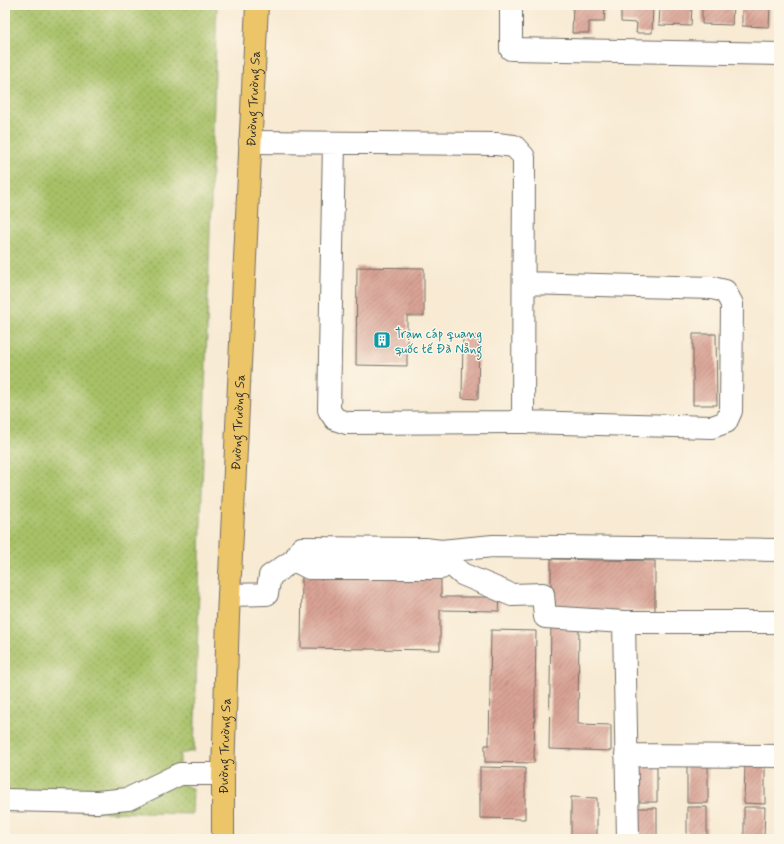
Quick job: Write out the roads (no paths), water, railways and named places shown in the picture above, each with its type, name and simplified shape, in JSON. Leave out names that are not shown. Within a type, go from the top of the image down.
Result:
[{"type":"main road","name":"Đường Trường Sa","points":[[223,839],[223,774],[229,595],[257,5]]},
{"type":"street","points":[[511,5],[511,49],[779,54]]},
{"type":"street","points":[[250,142],[497,144],[514,146],[524,157],[524,422]]},
{"type":"street","points":[[334,143],[329,410],[335,419],[347,423],[524,422],[712,427],[726,422],[731,411],[732,304],[725,291],[712,288],[524,283]]},
{"type":"street","points":[[444,556],[493,546],[779,550]]},
{"type":"street","points":[[229,595],[267,594],[270,576],[294,560],[309,568],[441,568],[444,556]]},
{"type":"street","points":[[444,556],[462,574],[512,595],[543,594],[544,617],[624,622],[779,622]]},
{"type":"street","points":[[624,622],[628,839]]},
{"type":"street","points":[[626,755],[779,756]]},
{"type":"street","points":[[5,800],[97,802],[128,799],[180,774],[223,774]]},
{"type":"place","name":"Trạm cáp quang quốc tế Đà Nẵng","points":[[382,340]]}]
